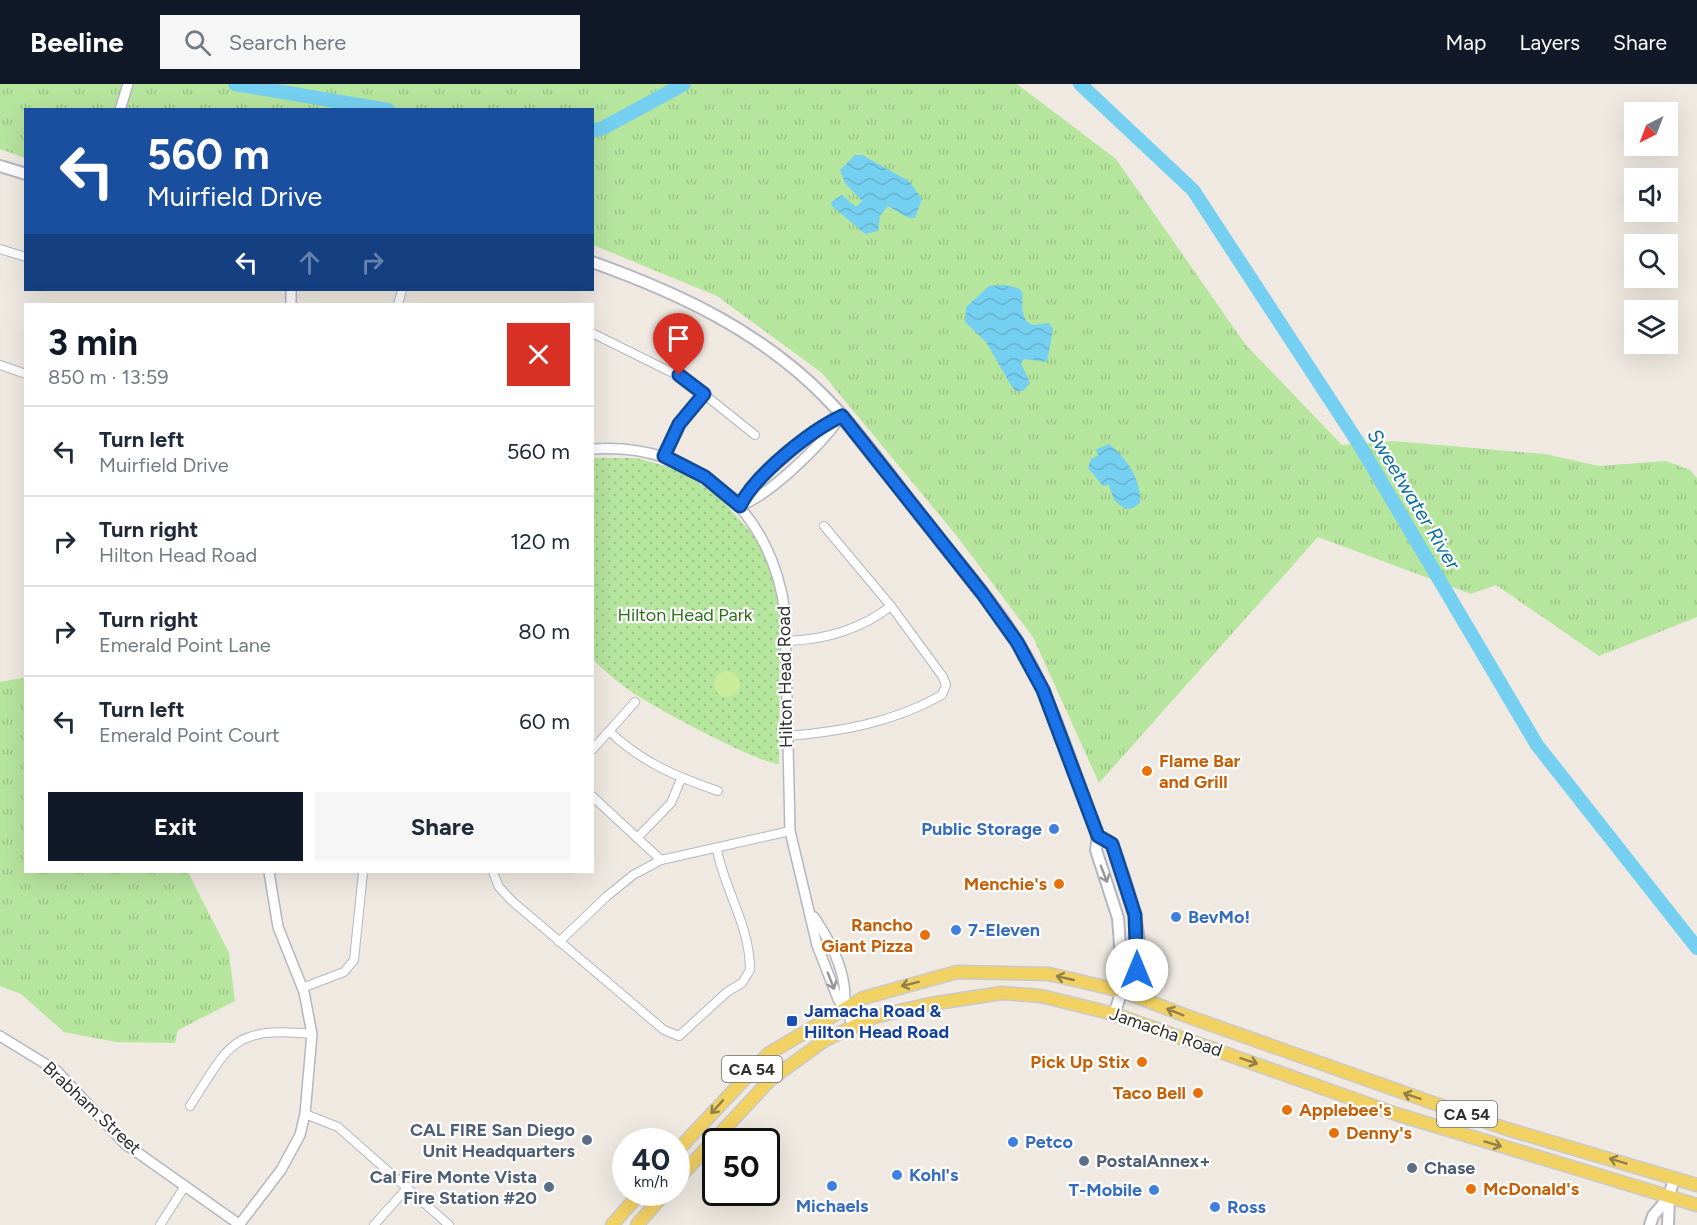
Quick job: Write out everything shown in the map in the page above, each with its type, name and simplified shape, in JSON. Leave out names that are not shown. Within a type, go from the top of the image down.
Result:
[{"type":"main road","points":[[0,166],[24,173]]},
{"type":"main road","points":[[594,263],[671,293],[746,332],[792,366],[842,416],[982,593],[1017,642],[1043,690],[1098,836],[1096,850],[1118,918],[1120,959],[1116,977],[1122,991]]},
{"type":"main road","points":[[1098,836],[1112,844],[1135,915],[1137,970],[1133,984],[1122,991],[1114,1014]]},
{"type":"main road","name":"Jamacha Road","points":[[690,1137],[768,1054],[844,1007],[873,993],[957,972],[1049,974],[1122,991],[1195,1019],[1507,1128],[1697,1185]]},
{"type":"main road","name":"Jamacha Road","points":[[690,1166],[781,1070],[825,1040],[874,1017],[930,1004],[1002,993],[1041,996],[1114,1014],[1396,1114],[1697,1205]]},
{"type":"main road","points":[[1668,1225],[1669,1197],[1674,1178]]},
{"type":"main road","points":[[1650,1225],[1653,1216],[1669,1197]]},
{"type":"main road","points":[[612,1225],[629,1206]]},
{"type":"main road","points":[[637,1225],[654,1206]]},
{"type":"street","points":[[121,108],[128,84]]},
{"type":"street","points":[[0,249],[24,256]]},
{"type":"street","points":[[594,334],[681,377],[755,435]]},
{"type":"street","points":[[0,365],[24,373]]},
{"type":"street","points":[[664,456],[679,424],[704,394]]},
{"type":"street","points":[[740,506],[748,490],[819,427],[842,416]]},
{"type":"street","name":"Hilton Head Road","points":[[594,449],[629,449],[664,456],[705,477],[740,506],[762,536],[776,567],[783,598],[786,641],[790,831],[795,864],[810,912],[817,945],[838,999],[854,1026]]},
{"type":"street","points":[[787,736],[839,732],[920,708],[942,695],[946,686],[943,677],[891,606],[825,526]]},
{"type":"street","points":[[786,641],[843,633],[876,617],[891,606]]},
{"type":"street","points":[[594,748],[635,702]]},
{"type":"street","points":[[609,731],[651,764],[718,791]]},
{"type":"street","points":[[637,838],[671,803],[681,778]]},
{"type":"street","points":[[594,798],[661,860]]},
{"type":"street","points":[[559,942],[586,914],[624,883],[661,860],[675,855],[717,850],[790,831]]},
{"type":"street","points":[[493,873],[500,887],[512,901],[669,1034],[679,1036],[685,1033],[713,1004],[742,983],[750,970],[742,921],[725,880],[717,850]]},
{"type":"street","points":[[240,1225],[281,1170],[300,1135],[305,1114],[312,1034],[302,988],[278,927],[269,873]]},
{"type":"street","points":[[302,988],[344,972],[354,960],[363,873]]},
{"type":"street","points":[[190,1106],[222,1057],[246,1036],[281,1031],[312,1034]]},
{"type":"street","name":"Brabham Street","points":[[0,1036],[57,1071],[124,1143],[240,1225]]},
{"type":"street","points":[[305,1114],[338,1126],[449,1225]]},
{"type":"street","points":[[160,1225],[185,1186]]},
{"type":"street","points":[[374,1225],[408,1187]]},
{"type":"green space","points":[[0,84],[1017,84],[1116,159],[1245,344],[1342,445],[1393,441],[1545,454],[1599,466],[1666,461],[1690,470],[1697,478],[1697,617],[1599,656],[1496,585],[1471,594],[1318,537],[1099,783],[1033,637],[956,535],[822,373],[717,296],[594,245],[594,108],[24,108],[24,158],[0,149]]},
{"type":"green space","name":"Hilton Head Park","points":[[594,458],[636,458],[680,470],[720,498],[757,539],[770,568],[780,613],[779,764],[748,754],[677,718],[636,695],[594,661]]},
{"type":"green space","points":[[727,671],[736,675],[740,684],[736,693],[727,697],[718,693],[714,684],[718,675]]},
{"type":"green space","points":[[24,679],[24,873],[189,873],[229,953],[235,1001],[178,1030],[175,1043],[116,1042],[64,1032],[21,994],[0,986],[0,682]]},
{"type":"water","points":[[855,155],[862,155],[909,181],[922,199],[915,218],[909,218],[888,206],[880,216],[878,231],[865,234],[832,206],[831,202],[842,195],[856,207],[862,201],[845,183],[840,170]]},
{"type":"water","points":[[1005,285],[1018,288],[1023,293],[1024,316],[1029,323],[1033,325],[1049,323],[1053,329],[1047,362],[1024,359],[1021,363],[1030,383],[1023,391],[1016,391],[1012,387],[986,342],[965,322],[966,307],[989,286]]},
{"type":"water","points":[[1109,444],[1121,455],[1135,477],[1140,503],[1133,508],[1125,509],[1114,500],[1109,485],[1103,486],[1088,468],[1091,459],[1099,455],[1095,450]]},
{"type":"waterway","name":"Sweetwater River","points":[[235,84],[376,108]]},
{"type":"waterway","name":"Sweetwater River","points":[[594,130],[603,128],[684,84]]},
{"type":"waterway","name":"Sweetwater River","points":[[1080,84],[1193,190],[1359,444],[1537,745],[1697,948]]},
{"type":"place","name":"Flame Bar and Grill","points":[[1147,771]]},
{"type":"place","name":"Public Storage","points":[[1054,829]]},
{"type":"place","name":"Menchie's","points":[[1059,884]]},
{"type":"place","name":"BevMo!","points":[[1176,917]]},
{"type":"place","name":"7-Eleven","points":[[956,930]]},
{"type":"place","name":"Rancho Giant Pizza","points":[[925,935]]},
{"type":"place","name":"Jamacha Road & Hilton Head Road","points":[[792,1021]]},
{"type":"place","name":"Pick Up Stix","points":[[1142,1062]]},
{"type":"place","name":"Taco Bell","points":[[1198,1093]]},
{"type":"place","name":"Applebee's","points":[[1287,1110]]},
{"type":"place","name":"Denny's","points":[[1334,1133]]},
{"type":"place","name":"CAL FIRE San Diego Unit Headquarters","points":[[587,1140]]},
{"type":"place","name":"Petco","points":[[1013,1142]]},
{"type":"place","name":"PostalAnnex+","points":[[1084,1161]]},
{"type":"place","name":"Chase","points":[[1412,1168]]},
{"type":"place","name":"Kohl's","points":[[897,1175]]},
{"type":"place","name":"Michaels","points":[[832,1186]]},
{"type":"place","name":"Cal Fire Monte Vista Fire Station #20","points":[[549,1187]]},
{"type":"place","name":"McDonald's","points":[[1471,1189]]},
{"type":"place","name":"T-Mobile","points":[[1154,1190]]},
{"type":"place","name":"Ross","points":[[1215,1207]]},
{"type":"route","points":[[679,375],[704,394],[679,424],[664,456],[686,465],[705,477],[740,506],[748,490],[819,427],[842,416],[982,593],[1007,626],[1028,660],[1043,690],[1098,836],[1112,844],[1130,893],[1135,915],[1138,944],[1137,970]]}]
